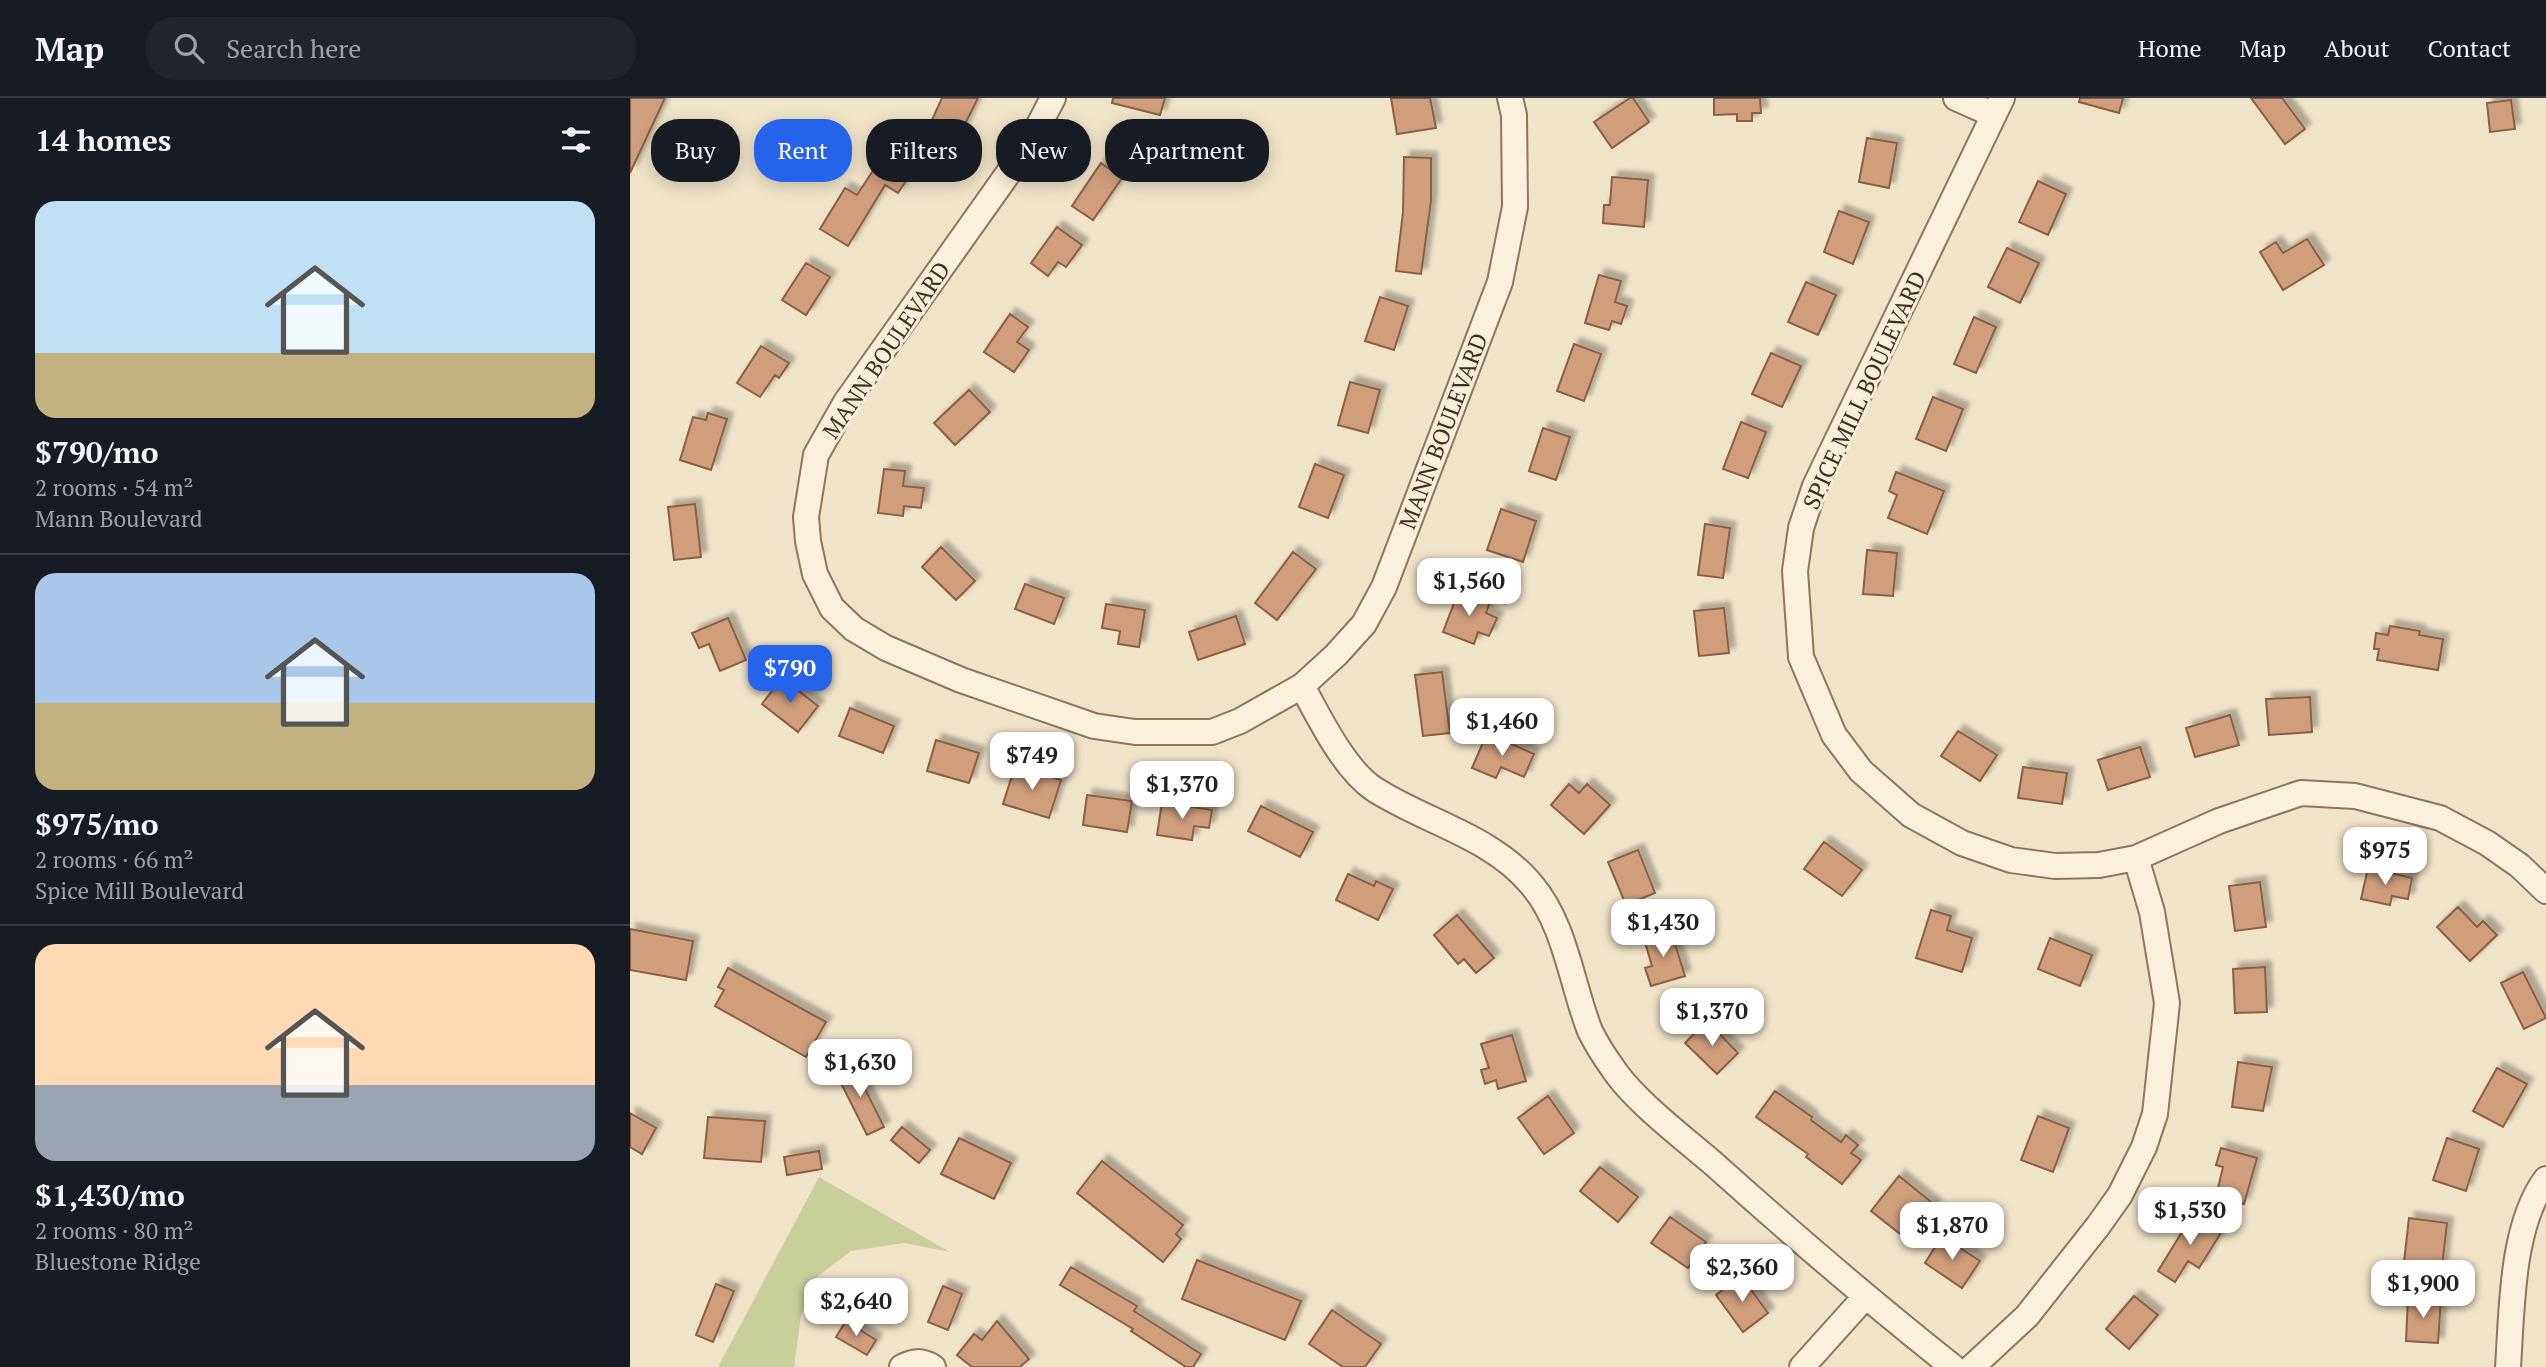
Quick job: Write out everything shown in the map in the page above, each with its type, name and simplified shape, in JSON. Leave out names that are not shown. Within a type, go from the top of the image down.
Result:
[{"type":"street","name":"MANN BOULEVARD","points":[[1053,98],[1029,144],[846,402],[816,455],[806,517],[815,574],[832,608],[854,629],[886,648],[961,680],[1094,726],[1135,732],[1212,732],[1240,721],[1302,686],[1336,655],[1364,624],[1384,587],[1500,282],[1515,207],[1514,115],[1510,98]]},
{"type":"street","points":[[1956,98],[1998,107]]},
{"type":"street","name":"SPICE MILL BOULEVARD","points":[[1998,107],[1815,486],[1801,528],[1795,571],[1801,657],[1834,736],[1861,771],[1911,816],[1962,843],[2011,860],[2055,866],[2099,865],[2136,858],[2219,821],[2301,793],[2355,796],[2440,818],[2487,843],[2520,866],[2546,891]]},
{"type":"street","points":[[1302,686],[1339,752],[1372,788],[1417,813],[1464,834],[1506,860],[1532,884],[1550,913],[1591,1031],[1613,1070],[1647,1106],[1865,1297],[1953,1367]]},
{"type":"street","points":[[1972,1367],[2027,1316],[2098,1226],[2120,1195],[2144,1147],[2155,1114],[2167,1003],[2152,912],[2136,858]]},
{"type":"street","points":[[2508,1367],[2515,1272],[2522,1231],[2546,1179]]},
{"type":"street","points":[[1802,1367],[1865,1297]]},
{"type":"street","points":[[902,1367],[913,1361],[933,1367]]},
{"type":"green space","points":[[819,1177],[950,1252],[904,1243],[851,1251],[818,1276],[801,1316],[794,1367],[718,1367]]},
{"type":"building","points":[[630,98],[665,98],[655,119],[651,119],[651,128],[630,173]]},
{"type":"building","points":[[942,98],[978,98],[968,119],[932,119]]},
{"type":"building","points":[[1113,98],[1165,98],[1160,115],[1112,103]]},
{"type":"building","points":[[1391,98],[1430,98],[1436,128],[1397,134]]},
{"type":"building","points":[[1633,98],[1649,122],[1612,148],[1594,122]]},
{"type":"building","points":[[1714,98],[1760,98],[1761,113],[1752,113],[1752,121],[1737,121],[1737,114],[1714,115]]},
{"type":"building","points":[[2080,98],[2123,98],[2119,113],[2079,102]]},
{"type":"building","points":[[2251,98],[2282,98],[2305,129],[2285,144]]},
{"type":"building","points":[[2511,100],[2515,129],[2490,132],[2487,103]]},
{"type":"building","points":[[1867,138],[1897,143],[1889,188],[1859,182]]},
{"type":"building","points":[[1404,157],[1431,158],[1431,201],[1421,274],[1396,271],[1403,212]]},
{"type":"building","points":[[1101,163],[1105,166],[1105,182],[1119,182],[1093,220],[1072,206],[1088,182],[1091,182]]},
{"type":"building","points":[[1612,177],[1648,180],[1644,227],[1603,223],[1604,205],[1610,205]]},
{"type":"building","points":[[866,181],[905,182],[898,193],[885,185],[848,246],[820,229],[845,188],[857,195]]},
{"type":"building","points":[[2038,181],[2066,194],[2048,235],[2019,222]]},
{"type":"building","points":[[1839,211],[1869,222],[1853,264],[1824,252]]},
{"type":"building","points":[[1057,227],[1082,245],[1066,267],[1058,262],[1048,276],[1031,263]]},
{"type":"building","points":[[2307,239],[2324,265],[2283,290],[2260,252],[2276,242],[2283,253]]},
{"type":"building","points":[[2007,248],[2039,263],[2020,303],[1988,287]]},
{"type":"building","points":[[806,263],[830,277],[806,315],[782,300]]},
{"type":"building","points":[[1599,275],[1621,281],[1615,302],[1627,306],[1621,324],[1612,321],[1609,330],[1585,323]]},
{"type":"building","points":[[1806,282],[1836,295],[1818,335],[1788,322]]},
{"type":"building","points":[[1380,297],[1408,306],[1394,350],[1365,341]]},
{"type":"building","points":[[1010,314],[1028,327],[1017,342],[1029,350],[1014,372],[984,352]]},
{"type":"building","points":[[1974,317],[1996,327],[1976,373],[1954,364]]},
{"type":"building","points":[[1574,344],[1601,354],[1584,401],[1557,391]]},
{"type":"building","points":[[761,346],[789,363],[779,378],[775,375],[760,397],[737,383]]},
{"type":"building","points":[[1771,353],[1801,366],[1782,407],[1752,394]]},
{"type":"building","points":[[1350,382],[1380,390],[1368,433],[1338,425]]},
{"type":"building","points":[[969,390],[990,412],[955,445],[934,423]]},
{"type":"building","points":[[1933,397],[1963,409],[1946,451],[1916,439]]},
{"type":"building","points":[[708,413],[727,419],[711,470],[680,460],[693,417],[706,420]]},
{"type":"building","points":[[1741,422],[1766,432],[1748,478],[1723,469]]},
{"type":"building","points":[[1543,428],[1570,437],[1556,480],[1529,471]]},
{"type":"building","points":[[1315,464],[1344,475],[1328,518],[1299,507]]},
{"type":"building","points":[[884,469],[905,471],[903,486],[924,488],[921,508],[904,506],[903,516],[878,513]]},
{"type":"building","points":[[1896,472],[1944,491],[1927,534],[1888,518],[1897,495],[1889,491]]},
{"type":"building","points":[[695,504],[701,557],[674,560],[668,507]]},
{"type":"building","points":[[1501,509],[1536,521],[1523,562],[1487,550]]},
{"type":"building","points":[[1705,524],[1730,528],[1723,578],[1698,575]]},
{"type":"building","points":[[941,547],[975,581],[956,600],[922,567]]},
{"type":"building","points":[[1867,550],[1897,553],[1893,596],[1863,594]]},
{"type":"building","points":[[1293,552],[1316,569],[1277,620],[1255,603]]},
{"type":"building","points":[[1025,584],[1064,598],[1054,624],[1015,609]]},
{"type":"building","points":[[1459,590],[1490,602],[1486,613],[1497,618],[1489,636],[1478,632],[1474,644],[1443,632]]},
{"type":"building","points":[[1106,604],[1145,610],[1139,647],[1118,644],[1120,631],[1102,628]]},
{"type":"building","points":[[1724,608],[1729,653],[1699,656],[1694,611]]},
{"type":"building","points":[[1236,616],[1245,644],[1198,660],[1189,632]]},
{"type":"building","points":[[728,618],[746,660],[720,671],[709,644],[699,648],[692,633]]},
{"type":"building","points":[[2390,626],[2420,631],[2419,635],[2443,639],[2438,670],[2377,660],[2379,649],[2374,649],[2376,633],[2388,635]]},
{"type":"building","points":[[1442,672],[1450,733],[1423,736],[1415,675]]},
{"type":"building","points":[[782,678],[818,706],[798,732],[762,704]]},
{"type":"building","points":[[2310,697],[2312,732],[2269,735],[2266,699]]},
{"type":"building","points":[[850,708],[894,726],[883,753],[839,736]]},
{"type":"building","points":[[2230,715],[2239,745],[2195,757],[2186,728]]},
{"type":"building","points":[[1958,731],[1997,755],[1980,781],[1941,756]]},
{"type":"building","points":[[1487,733],[1534,754],[1524,777],[1501,767],[1496,778],[1472,768]]},
{"type":"building","points":[[936,740],[979,753],[969,783],[927,771]]},
{"type":"building","points":[[2140,747],[2150,777],[2108,790],[2098,760]]},
{"type":"building","points":[[1015,766],[1061,780],[1049,818],[1003,804]]},
{"type":"building","points":[[2023,767],[2067,773],[2062,804],[2018,798]]},
{"type":"building","points":[[1569,784],[1579,793],[1587,784],[1610,805],[1584,834],[1551,805]]},
{"type":"building","points":[[1087,795],[1132,801],[1127,832],[1083,825]]},
{"type":"building","points":[[1162,802],[1212,810],[1209,828],[1194,826],[1192,840],[1157,835]]},
{"type":"building","points":[[1261,806],[1313,832],[1300,857],[1248,831]]},
{"type":"building","points":[[1824,842],[1862,870],[1842,896],[1804,869]]},
{"type":"building","points":[[1638,850],[1655,893],[1626,905],[1608,862]]},
{"type":"building","points":[[2368,868],[2412,878],[2408,899],[2392,896],[2390,905],[2361,899]]},
{"type":"building","points":[[1348,874],[1374,886],[1376,881],[1393,889],[1378,920],[1336,900]]},
{"type":"building","points":[[2260,882],[2266,927],[2235,931],[2229,886]]},
{"type":"building","points":[[2458,907],[2477,927],[2483,921],[2497,935],[2470,961],[2437,927]]},
{"type":"building","points":[[1931,910],[1951,916],[1947,930],[1972,938],[1962,972],[1916,958]]},
{"type":"building","points":[[1457,915],[1494,958],[1476,973],[1464,959],[1458,964],[1434,935]]},
{"type":"building","points":[[630,929],[693,941],[686,980],[630,970]]},
{"type":"building","points":[[1671,931],[1685,976],[1651,986],[1645,968],[1652,966],[1644,939]]},
{"type":"building","points":[[2050,938],[2092,955],[2080,986],[2038,969]]},
{"type":"building","points":[[2265,967],[2267,1012],[2235,1013],[2233,969]]},
{"type":"building","points":[[728,968],[826,1022],[806,1057],[715,1006],[724,990],[718,987]]},
{"type":"building","points":[[2523,972],[2546,1018],[2524,1029],[2501,983]]},
{"type":"building","points":[[1707,1021],[1738,1053],[1717,1074],[1685,1043]]},
{"type":"building","points":[[1512,1035],[1526,1081],[1498,1089],[1496,1080],[1485,1084],[1481,1070],[1489,1068],[1481,1044]]},
{"type":"building","points":[[2238,1062],[2272,1067],[2263,1111],[2232,1107]]},
{"type":"building","points":[[852,1063],[884,1127],[867,1135],[835,1071]]},
{"type":"building","points":[[2497,1068],[2527,1084],[2503,1127],[2473,1111]]},
{"type":"building","points":[[1775,1091],[1841,1142],[1846,1135],[1858,1145],[1851,1153],[1861,1160],[1842,1184],[1806,1157],[1808,1154],[1756,1117]]},
{"type":"building","points":[[1548,1096],[1574,1133],[1544,1154],[1518,1118]]},
{"type":"building","points":[[630,1113],[656,1128],[642,1154],[630,1147]]},
{"type":"building","points":[[2038,1116],[2069,1128],[2053,1172],[2021,1160]]},
{"type":"building","points":[[708,1117],[765,1121],[761,1162],[704,1158]]},
{"type":"building","points":[[902,1127],[930,1150],[919,1163],[891,1140]]},
{"type":"building","points":[[959,1138],[1011,1163],[994,1199],[941,1174]]},
{"type":"building","points":[[2447,1138],[2479,1149],[2466,1191],[2433,1180]]},
{"type":"building","points":[[2221,1148],[2257,1158],[2244,1204],[2216,1196],[2223,1167],[2216,1165]]},
{"type":"building","points":[[819,1151],[822,1169],[787,1175],[784,1157]]},
{"type":"building","points":[[1102,1161],[1183,1225],[1176,1234],[1181,1239],[1163,1262],[1077,1193]]},
{"type":"building","points":[[1600,1167],[1638,1197],[1618,1222],[1580,1191]]},
{"type":"building","points":[[1899,1176],[1936,1206],[1909,1241],[1871,1211]]},
{"type":"building","points":[[2193,1214],[2222,1231],[2199,1268],[2188,1261],[2175,1282],[2158,1271]]},
{"type":"building","points":[[1670,1217],[1706,1242],[1688,1268],[1651,1243]]},
{"type":"building","points":[[2409,1218],[2447,1223],[2442,1267],[2404,1262]]},
{"type":"building","points":[[1942,1236],[1980,1261],[1962,1288],[1925,1263]]},
{"type":"building","points":[[1197,1260],[1301,1301],[1285,1340],[1182,1299]]},
{"type":"building","points":[[1071,1267],[1137,1306],[1134,1311],[1201,1354],[1193,1367],[1186,1367],[1131,1331],[1133,1329],[1060,1285]]},
{"type":"building","points":[[1741,1276],[1768,1313],[1743,1332],[1716,1295]]},
{"type":"building","points":[[716,1284],[734,1291],[713,1342],[696,1335]]},
{"type":"building","points":[[943,1286],[962,1294],[948,1330],[928,1322]]},
{"type":"building","points":[[2134,1296],[2158,1315],[2129,1349],[2106,1329]]},
{"type":"building","points":[[2408,1297],[2441,1298],[2438,1343],[2406,1341]]},
{"type":"building","points":[[1332,1310],[1381,1344],[1365,1367],[1343,1367],[1309,1344]]},
{"type":"building","points":[[846,1321],[876,1340],[867,1355],[836,1337]]},
{"type":"building","points":[[997,1321],[1029,1359],[1020,1367],[972,1367],[957,1355],[974,1334],[982,1340]]}]
